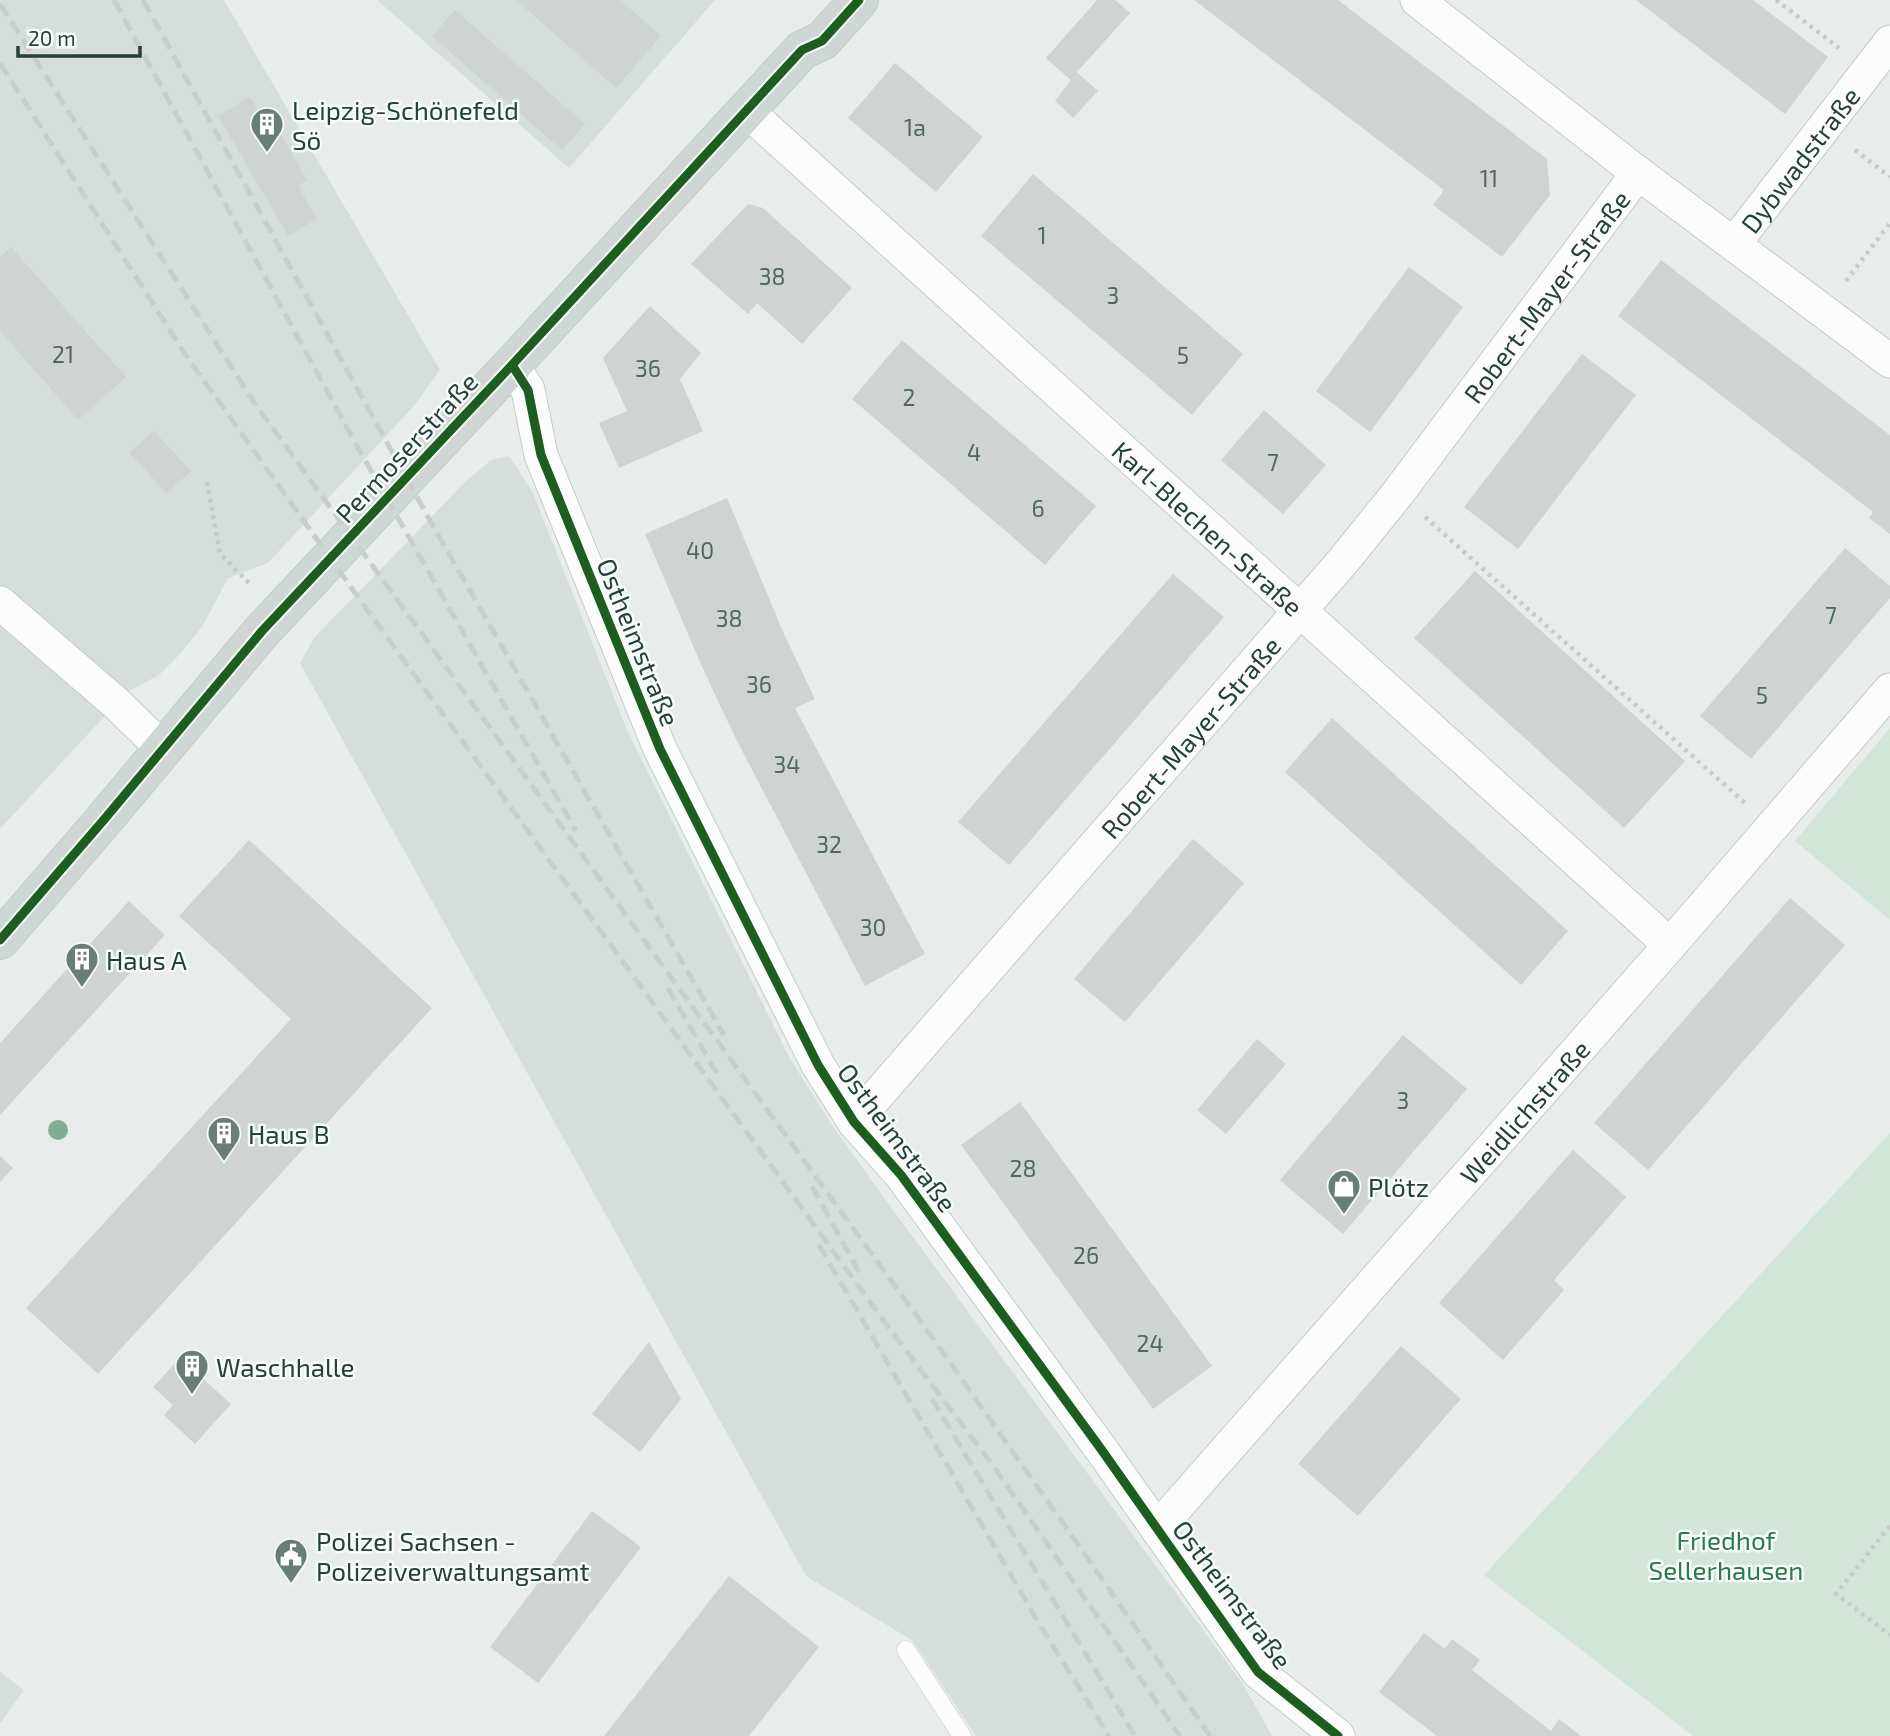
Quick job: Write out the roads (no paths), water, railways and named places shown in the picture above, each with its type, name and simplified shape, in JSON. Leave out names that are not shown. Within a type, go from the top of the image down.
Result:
[{"type":"main road","name":"Permoserstraße","points":[[802,50],[810,21],[822,0]]},
{"type":"main road","name":"Permoserstraße","points":[[0,940],[262,631],[802,50],[822,41],[859,0]]},
{"type":"street","points":[[1417,0],[1638,173],[1890,361]]},
{"type":"street","name":"Dybwadstraße","points":[[1734,244],[1890,43]]},
{"type":"street","name":"Karl-Blechen-Straße","points":[[746,110],[1670,945]]},
{"type":"street","name":"Robert-Mayer-Straße","points":[[854,1122],[1398,493],[1638,173]]},
{"type":"street","name":"Ostheimstraße","points":[[512,365],[528,390],[541,455],[660,749],[818,1065],[854,1122],[901,1175],[1258,1672],[1338,1736]]},
{"type":"street","points":[[0,603],[117,704],[163,749]]},
{"type":"street","name":"Weidlichstraße","points":[[1157,1529],[1890,690]]},
{"type":"lane","points":[[906,1650],[962,1736]]},
{"type":"railway","points":[[114,0],[357,446],[576,831]]},
{"type":"railway","points":[[143,0],[433,526],[724,1035]]},
{"type":"railway","points":[[0,4],[253,401],[932,1337],[1210,1736]]},
{"type":"railway","points":[[0,63],[185,354],[360,600],[889,1328],[994,1467],[1180,1736]]},
{"type":"railway","points":[[668,988],[720,1079]]},
{"type":"railway","points":[[812,1186],[859,1272]]},
{"type":"railway","points":[[819,1245],[1040,1625],[1109,1736]]},
{"type":"railway","points":[[932,1399],[1135,1736]]},
{"type":"place","name":"Leipzig-Schönefeld Sö","points":[[267,154]]},
{"type":"place","name":"Haus A","points":[[82,989]]},
{"type":"place","name":"Haus B","points":[[224,1163]]},
{"type":"place","name":"Plötz","points":[[1344,1216]]},
{"type":"place","name":"Waschhalle","points":[[192,1396]]},
{"type":"place","name":"Polizei Sachsen - Polizeiverwaltungsamt","points":[[291,1585]]},
{"type":"park label","name":"Friedhof Sellerhausen","points":[[1726,1554]]}]
